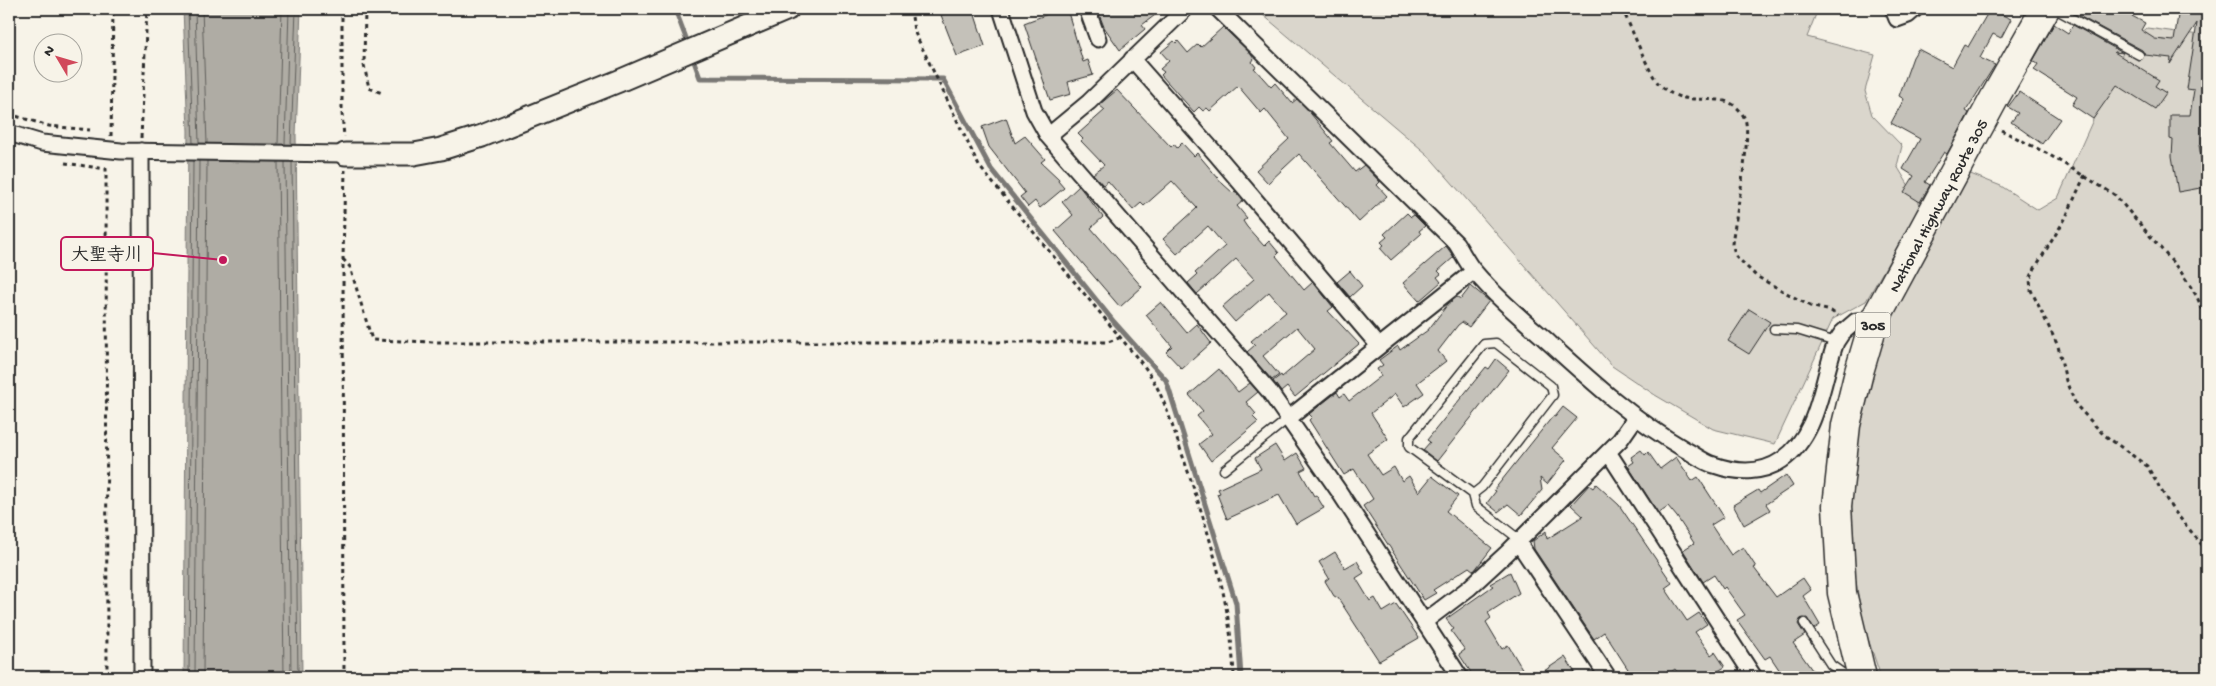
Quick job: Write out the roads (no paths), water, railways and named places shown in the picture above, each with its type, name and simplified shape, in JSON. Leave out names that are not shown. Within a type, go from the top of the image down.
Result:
[{"type":"highway","name":"National Highway Route 305","points":[[1862,677],[1842,593],[1837,506],[1846,425],[1862,324],[1982,121],[2045,9]]},
{"type":"street","points":[[9,133],[50,144],[82,148],[146,151],[414,154],[441,149],[482,136],[619,81],[788,9]]},
{"type":"street","points":[[1001,9],[1034,111],[1048,136],[1269,391],[1289,418],[1460,677]]},
{"type":"street","points":[[1087,9],[1098,39]]},
{"type":"street","points":[[1048,136],[1089,102],[1185,9]]},
{"type":"street","points":[[1218,9],[1456,243],[1474,271],[1580,373],[1665,438],[1712,465],[1730,470],[1747,471],[1771,467],[1784,459],[1796,447],[1808,430],[1818,406],[1836,342],[1862,324]]},
{"type":"street","points":[[1892,9],[1897,19],[1908,16],[1914,9]]},
{"type":"street","points":[[1132,60],[1216,154],[1379,346]]},
{"type":"street","points":[[142,677],[146,151]]},
{"type":"street","points":[[1289,418],[1474,271]]},
{"type":"street","points":[[1424,622],[1469,588],[1519,541],[1608,452],[1636,417]]},
{"type":"street","points":[[1608,452],[1754,677]]},
{"type":"street","points":[[1519,541],[1608,677]]},
{"type":"lane","points":[[2055,9],[2139,55]]},
{"type":"lane","points":[[1774,329],[1797,330],[1836,342]]},
{"type":"lane","points":[[1473,494],[1482,488],[1553,395],[1551,386],[1496,343],[1484,344],[1409,438],[1409,447],[1473,494],[1476,506],[1519,541]]},
{"type":"lane","points":[[1224,470],[1289,418]]},
{"type":"lane","points":[[1804,623],[1831,665],[1848,677]]},
{"type":"water","points":[[183,9],[301,9],[296,135],[302,677],[184,677],[188,131]]},
{"type":"waterway","points":[[675,9],[689,46]]},
{"type":"waterway","points":[[692,56],[700,78],[943,79],[991,169],[1114,322],[1166,380],[1236,603],[1241,677]]},
{"type":"place","name":"大聖寺川","points":[[223,260]]}]
